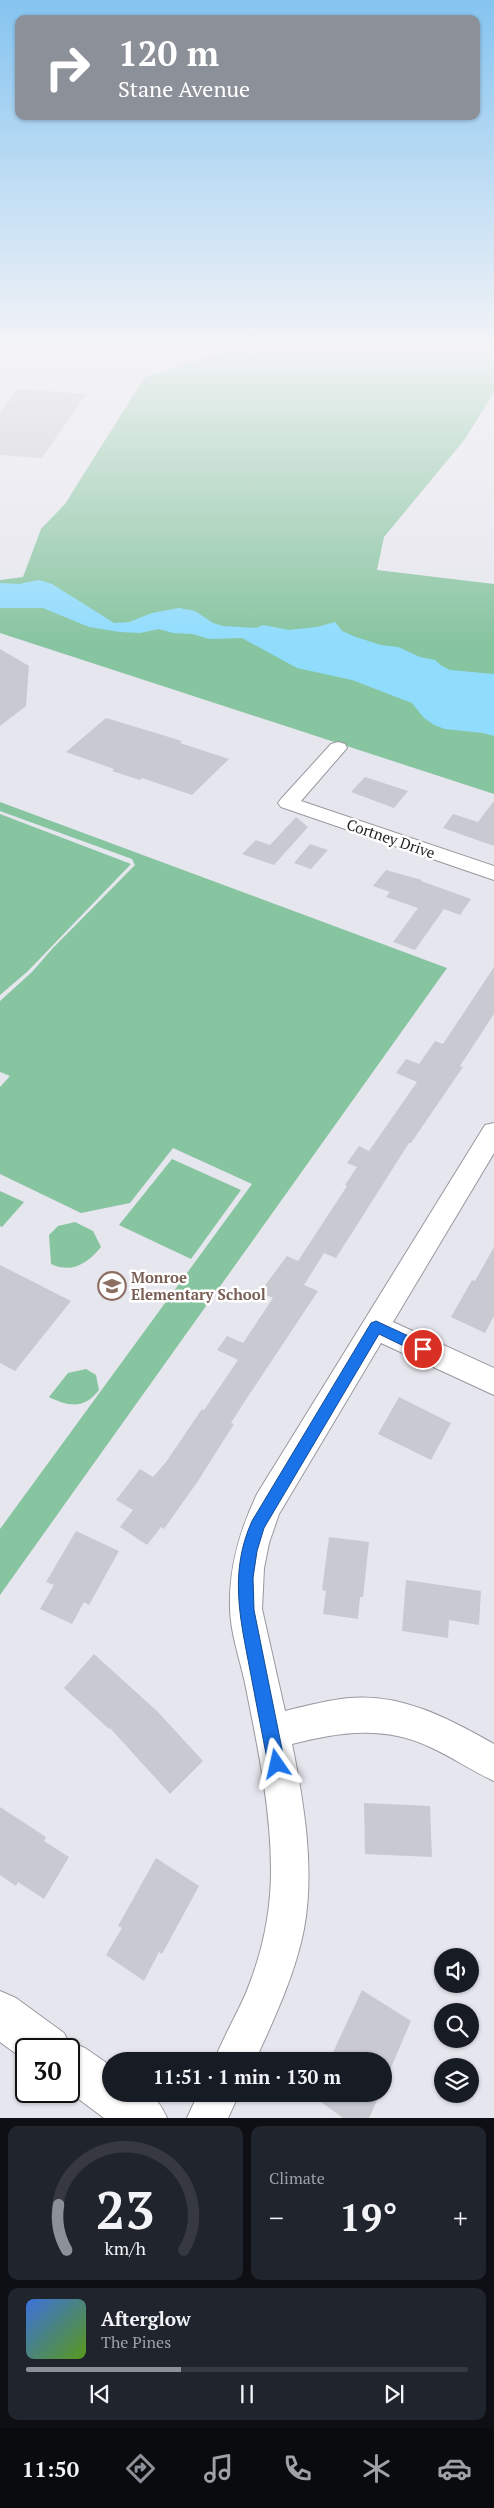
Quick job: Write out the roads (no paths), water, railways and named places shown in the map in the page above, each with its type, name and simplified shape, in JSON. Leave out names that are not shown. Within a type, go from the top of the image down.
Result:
[{"type":"main road","points":[[0,2014],[33,2038]]},
{"type":"main road","points":[[80,2072],[143,2118]]},
{"type":"street","name":"Cortney Drive","points":[[338,748],[288,803],[494,873]]},
{"type":"street","points":[[238,2052],[261,2004],[278,1956],[288,1909],[287,1833],[270,1731],[246,1610],[246,1578],[250,1551],[257,1526],[268,1504],[494,1132]]},
{"type":"street","points":[[376,1327],[494,1382]]},
{"type":"street","points":[[270,1731],[348,1715],[388,1715],[429,1728],[494,1763]]},
{"type":"street","points":[[207,2118],[215,2102]]},
{"type":"water","points":[[39,580],[52,584],[114,623],[129,622],[152,613],[179,608],[195,611],[213,623],[223,626],[256,628],[263,625],[289,630],[317,627],[335,622],[342,631],[356,637],[381,645],[398,647],[420,657],[435,660],[450,670],[494,674],[494,736],[445,729],[434,725],[424,718],[412,703],[352,680],[297,668],[242,638],[209,639],[192,634],[173,633],[159,629],[140,633],[120,632],[89,627],[43,608],[0,608],[0,583],[19,584]]},
{"type":"place","name":"Monroe Elementary School","points":[[112,1286]]}]
